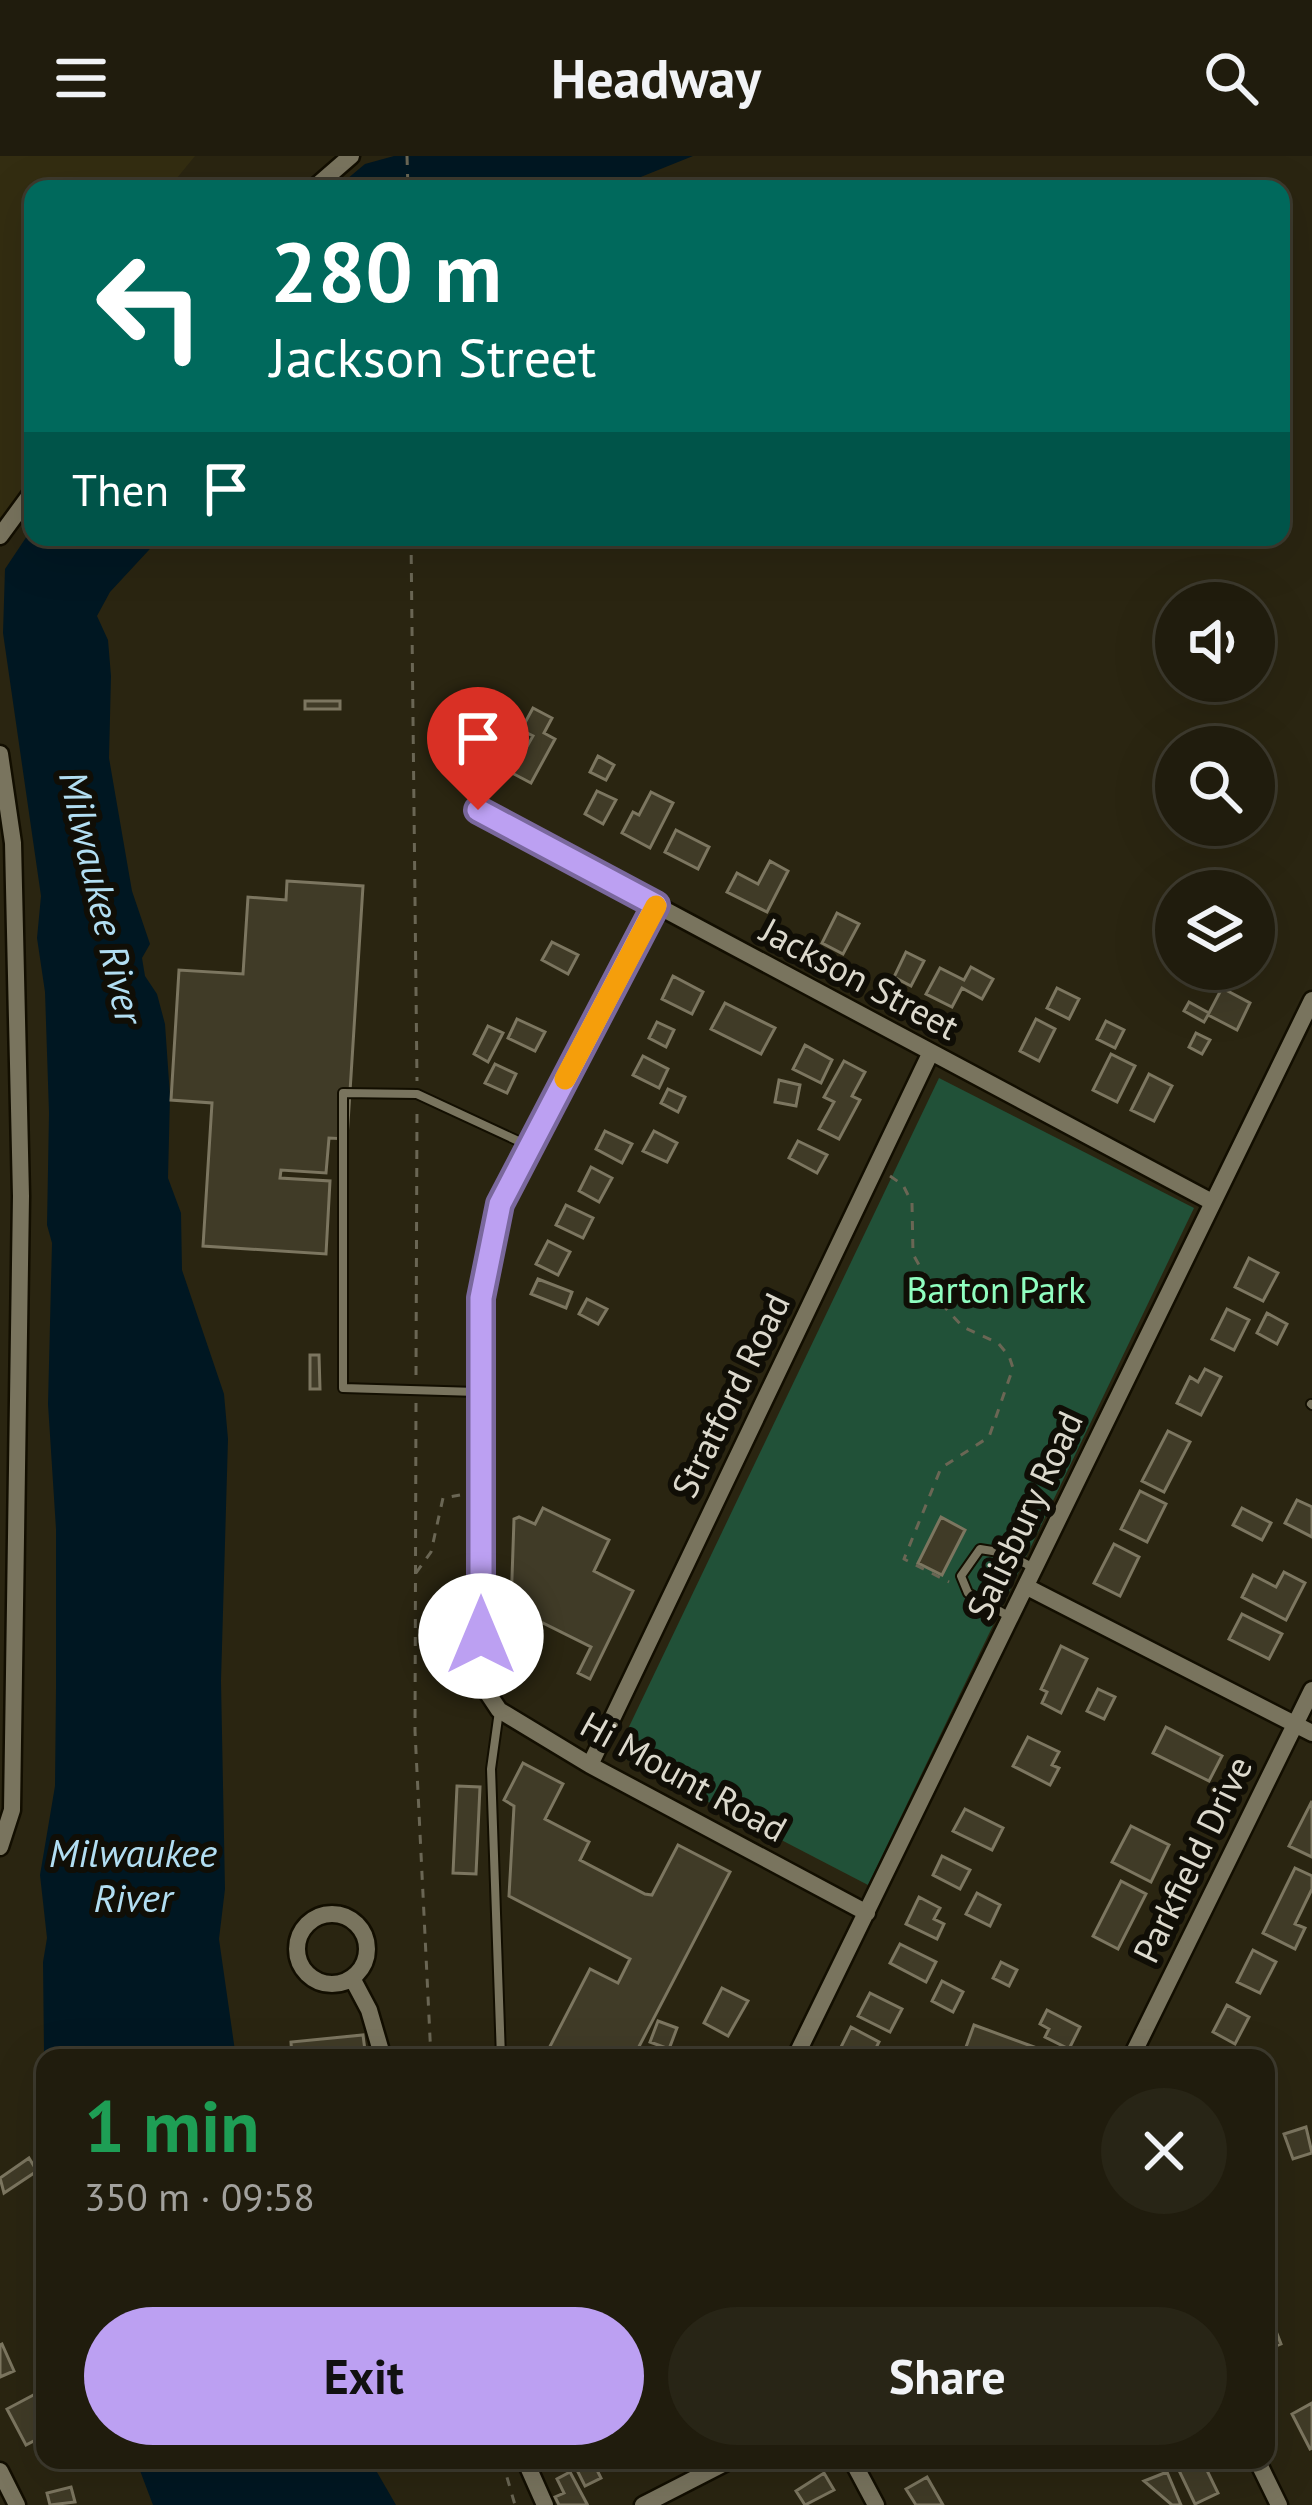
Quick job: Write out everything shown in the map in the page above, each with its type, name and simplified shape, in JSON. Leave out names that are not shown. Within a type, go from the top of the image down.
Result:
[{"type":"street","points":[[323,180],[351,156]]},
{"type":"street","points":[[0,536],[24,503]]},
{"type":"street","points":[[0,754],[14,843],[21,1196],[12,1810],[0,1846]]},
{"type":"street","name":"Jackson Street","points":[[478,810],[1212,1202]]},
{"type":"street","points":[[482,1493],[481,1298],[500,1204],[656,905]]},
{"type":"street","name":"Salisbury Road","points":[[799,2049],[1312,1000]]},
{"type":"street","name":"Stratford Road","points":[[590,1765],[930,1054]]},
{"type":"street","name":"Hi Mount Road","points":[[482,1493],[481,1683],[499,1710],[590,1765],[867,1913]]},
{"type":"street","points":[[1027,1587],[1303,1729]]},
{"type":"street","name":"Parkfield Drive","points":[[1136,2049],[1303,1729],[1312,1690]]},
{"type":"street","points":[[335,1914],[357,1924],[364,1934],[366,1959],[352,1978],[331,1984],[303,1970],[296,1948],[311,1920],[335,1914]]},
{"type":"street","points":[[352,1978],[369,2010],[380,2049]]},
{"type":"street","points":[[529,2469],[545,2505]]},
{"type":"street","points":[[643,2505],[713,2469]]},
{"type":"street","points":[[857,2469],[876,2505]]},
{"type":"street","points":[[1261,2469],[1279,2505]]},
{"type":"street","points":[[0,2471],[9,2496]]},
{"type":"lane","points":[[481,1392],[344,1388],[343,1093],[416,1094],[530,1147]]},
{"type":"lane","points":[[1012,1618],[980,1602],[963,1586],[962,1576],[980,1549],[1005,1553],[1035,1569]]},
{"type":"lane","points":[[499,1710],[490,1768],[501,2049]]},
{"type":"path","points":[[411,546],[416,1731],[431,2049]]},
{"type":"path","points":[[875,1168],[896,1179],[908,1196],[913,1208],[913,1254],[938,1300],[963,1327],[998,1343],[1012,1363],[1012,1376],[988,1437],[941,1468],[904,1558],[963,1586]]},
{"type":"path","points":[[415,1574],[430,1552],[443,1498],[482,1493]]},
{"type":"path","points":[[505,2469],[515,2505]]},
{"type":"shaded area","points":[[0,156],[195,156],[175,180],[24,180],[24,489],[0,518]]},
{"type":"green space","name":"Barton Park","points":[[939,1078],[1194,1208],[868,1885],[616,1754]]},
{"type":"water","points":[[394,156],[693,156],[633,180],[346,180],[365,164]]},
{"type":"water","name":"Milwaukee River","points":[[24,540],[24,546],[153,546],[110,592],[97,616],[108,640],[109,758],[132,891],[150,944],[142,958],[145,976],[157,994],[165,1024],[168,1178],[181,1213],[182,1270],[224,1394],[228,1439],[221,1681],[225,1889],[219,1939],[235,2049],[44,2049],[47,1938],[40,1875],[55,1786],[56,1689],[56,1529],[48,1404],[49,1113],[45,992],[37,938],[41,896],[3,633],[5,569]]},
{"type":"water","points":[[139,2469],[375,2469],[396,2505],[153,2505]]},
{"type":"building","points":[[305,701],[340,701],[340,709],[305,709]]},
{"type":"building","points":[[533,708],[552,718],[544,733],[555,739],[531,783],[512,773],[533,736],[521,730]]},
{"type":"building","points":[[598,756],[614,765],[606,780],[590,772]]},
{"type":"building","points":[[597,791],[616,800],[603,824],[585,814]]},
{"type":"building","points":[[651,792],[673,803],[650,848],[622,833]]},
{"type":"building","points":[[676,830],[709,847],[698,869],[665,852]]},
{"type":"building","points":[[770,861],[788,871],[767,912],[727,892],[737,873],[758,884]]},
{"type":"building","points":[[287,881],[363,886],[347,1139],[329,1138],[326,1173],[281,1170],[280,1178],[330,1181],[326,1254],[203,1246],[212,1103],[171,1100],[179,970],[243,974],[248,897],[286,900]]},
{"type":"building","points":[[837,913],[859,924],[843,954],[822,943]]},
{"type":"building","points":[[552,942],[578,955],[568,974],[542,960]]},
{"type":"building","points":[[906,952],[924,961],[911,986],[894,977]]},
{"type":"building","points":[[971,967],[993,979],[982,999],[962,988],[952,1007],[926,994],[940,968],[964,980]]},
{"type":"building","points":[[673,976],[703,992],[692,1014],[662,999]]},
{"type":"building","points":[[1057,988],[1079,999],[1069,1019],[1047,1008]]},
{"type":"building","points":[[1221,990],[1250,1003],[1237,1030],[1208,1015],[1204,1022],[1184,1011],[1189,1002],[1209,1013]]},
{"type":"building","points":[[725,1003],[775,1028],[761,1054],[711,1029]]},
{"type":"building","points":[[517,1019],[545,1032],[535,1051],[508,1038]]},
{"type":"building","points":[[1036,1019],[1055,1029],[1039,1061],[1020,1051]]},
{"type":"building","points":[[1106,1021],[1124,1030],[1115,1048],[1097,1039]]},
{"type":"building","points":[[657,1022],[674,1030],[666,1047],[649,1038]]},
{"type":"building","points":[[488,1026],[503,1033],[488,1062],[474,1054]]},
{"type":"building","points":[[1196,1033],[1210,1040],[1202,1054],[1189,1047]]},
{"type":"building","points":[[805,1045],[832,1060],[821,1083],[793,1069]]},
{"type":"building","points":[[1111,1054],[1135,1066],[1117,1102],[1093,1090]]},
{"type":"building","points":[[643,1056],[668,1069],[659,1088],[633,1075]]},
{"type":"building","points":[[844,1061],[865,1072],[852,1096],[860,1100],[839,1139],[819,1129],[834,1102],[824,1097]]},
{"type":"building","points":[[495,1064],[516,1074],[507,1093],[485,1083]]},
{"type":"building","points":[[1149,1074],[1172,1086],[1154,1121],[1131,1110]]},
{"type":"building","points":[[779,1080],[800,1085],[796,1106],[775,1102]]},
{"type":"building","points":[[668,1089],[685,1097],[678,1112],[661,1103]]},
{"type":"building","points":[[605,1131],[632,1144],[622,1163],[596,1149]]},
{"type":"building","points":[[654,1131],[677,1143],[667,1162],[643,1151]]},
{"type":"building","points":[[798,1141],[827,1155],[817,1173],[789,1158]]},
{"type":"building","points":[[591,1167],[612,1178],[599,1202],[579,1191]]},
{"type":"building","points":[[566,1205],[593,1218],[583,1238],[556,1225]]},
{"type":"building","points":[[548,1241],[570,1252],[558,1275],[536,1264]]},
{"type":"building","points":[[1249,1258],[1278,1273],[1263,1301],[1235,1287]]},
{"type":"building","points":[[538,1279],[572,1292],[566,1308],[531,1294]]},
{"type":"building","points":[[587,1299],[607,1309],[598,1324],[579,1314]]},
{"type":"building","points":[[1227,1309],[1249,1320],[1234,1350],[1212,1339]]},
{"type":"building","points":[[1267,1313],[1287,1324],[1277,1344],[1257,1333]]},
{"type":"building","points":[[310,1355],[319,1355],[320,1389],[310,1389]]},
{"type":"building","points":[[1205,1369],[1221,1377],[1201,1415],[1177,1403],[1190,1377],[1198,1382]]},
{"type":"building","points":[[1168,1431],[1190,1442],[1164,1492],[1142,1481]]},
{"type":"building","points":[[1140,1491],[1166,1504],[1147,1542],[1121,1529]]},
{"type":"building","points":[[1297,1500],[1312,1507],[1312,1537],[1285,1523]]},
{"type":"building","points":[[543,1508],[609,1540],[594,1571],[633,1591],[590,1679],[578,1673],[591,1647],[511,1607],[514,1519],[535,1524]]},
{"type":"building","points":[[1242,1508],[1271,1523],[1262,1540],[1233,1525]]},
{"type":"building","points":[[941,1517],[965,1530],[942,1575],[918,1563]]},
{"type":"building","points":[[1114,1544],[1139,1557],[1120,1596],[1094,1583]]},
{"type":"building","points":[[1284,1572],[1305,1583],[1286,1620],[1242,1597],[1253,1575],[1276,1587]]},
{"type":"building","points":[[1242,1614],[1282,1634],[1269,1659],[1229,1639]]},
{"type":"building","points":[[1061,1646],[1087,1659],[1061,1713],[1042,1703],[1047,1692],[1041,1689]]},
{"type":"building","points":[[1098,1689],[1115,1697],[1104,1719],[1087,1711]]},
{"type":"building","points":[[1166,1727],[1222,1756],[1209,1781],[1153,1753]]},
{"type":"building","points":[[1028,1737],[1059,1752],[1052,1765],[1059,1768],[1050,1785],[1013,1766]]},
{"type":"building","points":[[523,1763],[563,1784],[545,1819],[589,1842],[580,1860],[645,1894],[652,1895],[678,1845],[730,1872],[638,2049],[549,2049],[590,1969],[618,1983],[630,1959],[509,1896],[514,1806],[504,1800]]},
{"type":"building","points":[[457,1786],[480,1787],[476,1874],[453,1873]]},
{"type":"building","points":[[1312,1801],[1312,1857],[1289,1846]]},
{"type":"building","points":[[965,1809],[1003,1828],[992,1850],[953,1831]]},
{"type":"building","points":[[1131,1826],[1169,1845],[1151,1882],[1112,1862]]},
{"type":"building","points":[[942,1856],[970,1870],[960,1889],[933,1875]]},
{"type":"building","points":[[1295,1868],[1312,1876],[1312,1889],[1295,1924],[1305,1928],[1295,1949],[1263,1933]]},
{"type":"building","points":[[1121,1881],[1146,1894],[1118,1949],[1093,1936]]},
{"type":"building","points":[[977,1893],[1000,1905],[990,1926],[966,1914]]},
{"type":"building","points":[[919,1897],[940,1908],[934,1919],[944,1924],[937,1939],[906,1924]]},
{"type":"building","points":[[900,1944],[936,1962],[926,1982],[890,1963]]},
{"type":"building","points":[[1253,1950],[1276,1962],[1260,1993],[1237,1982]]},
{"type":"building","points":[[1001,1962],[1017,1970],[1009,1986],[993,1978]]},
{"type":"building","points":[[942,1981],[963,1992],[953,2012],[932,2001]]},
{"type":"building","points":[[722,1988],[748,2001],[728,2036],[704,2023]]},
{"type":"building","points":[[870,1993],[902,2009],[890,2032],[858,2016]]},
{"type":"building","points":[[1227,2005],[1249,2017],[1235,2044],[1213,2032]]},
{"type":"building","points":[[1047,2010],[1080,2027],[1069,2049],[1045,2037],[1049,2029],[1040,2024]]},
{"type":"building","points":[[658,2021],[677,2028],[669,2049],[650,2042]]},
{"type":"building","points":[[974,2025],[1034,2047],[971,2049],[966,2047]]},
{"type":"building","points":[[851,2027],[879,2042],[876,2049],[840,2049]]},
{"type":"building","points":[[363,2035],[365,2049],[291,2049],[291,2042]]},
{"type":"building","points":[[1306,2127],[1312,2153],[1293,2159],[1284,2134]]},
{"type":"building","points":[[29,2158],[36,2169],[4,2193],[0,2178]]},
{"type":"building","points":[[0,2345],[14,2371],[0,2377]]},
{"type":"building","points":[[36,2394],[36,2440],[26,2445],[7,2409]]},
{"type":"building","points":[[1312,2403],[1312,2448],[1310,2449],[1292,2414]]},
{"type":"building","points":[[576,2469],[596,2469],[601,2478],[585,2486]]},
{"type":"building","points":[[1178,2469],[1206,2469],[1218,2493],[1195,2504]]},
{"type":"building","points":[[570,2472],[587,2504],[559,2505],[555,2497],[564,2493],[557,2479]]},
{"type":"building","points":[[1167,2472],[1181,2505],[1172,2505],[1144,2481]]},
{"type":"building","points":[[824,2473],[834,2490],[805,2505],[796,2491]]},
{"type":"building","points":[[927,2477],[943,2505],[916,2505],[906,2489]]},
{"type":"building","points":[[71,2487],[75,2502],[50,2505],[47,2493]]},
{"type":"slow traffic","points":[[565,1079],[656,906]]},
{"type":"route","points":[[478,810],[656,905],[500,1204],[481,1298],[481,1636]]}]
